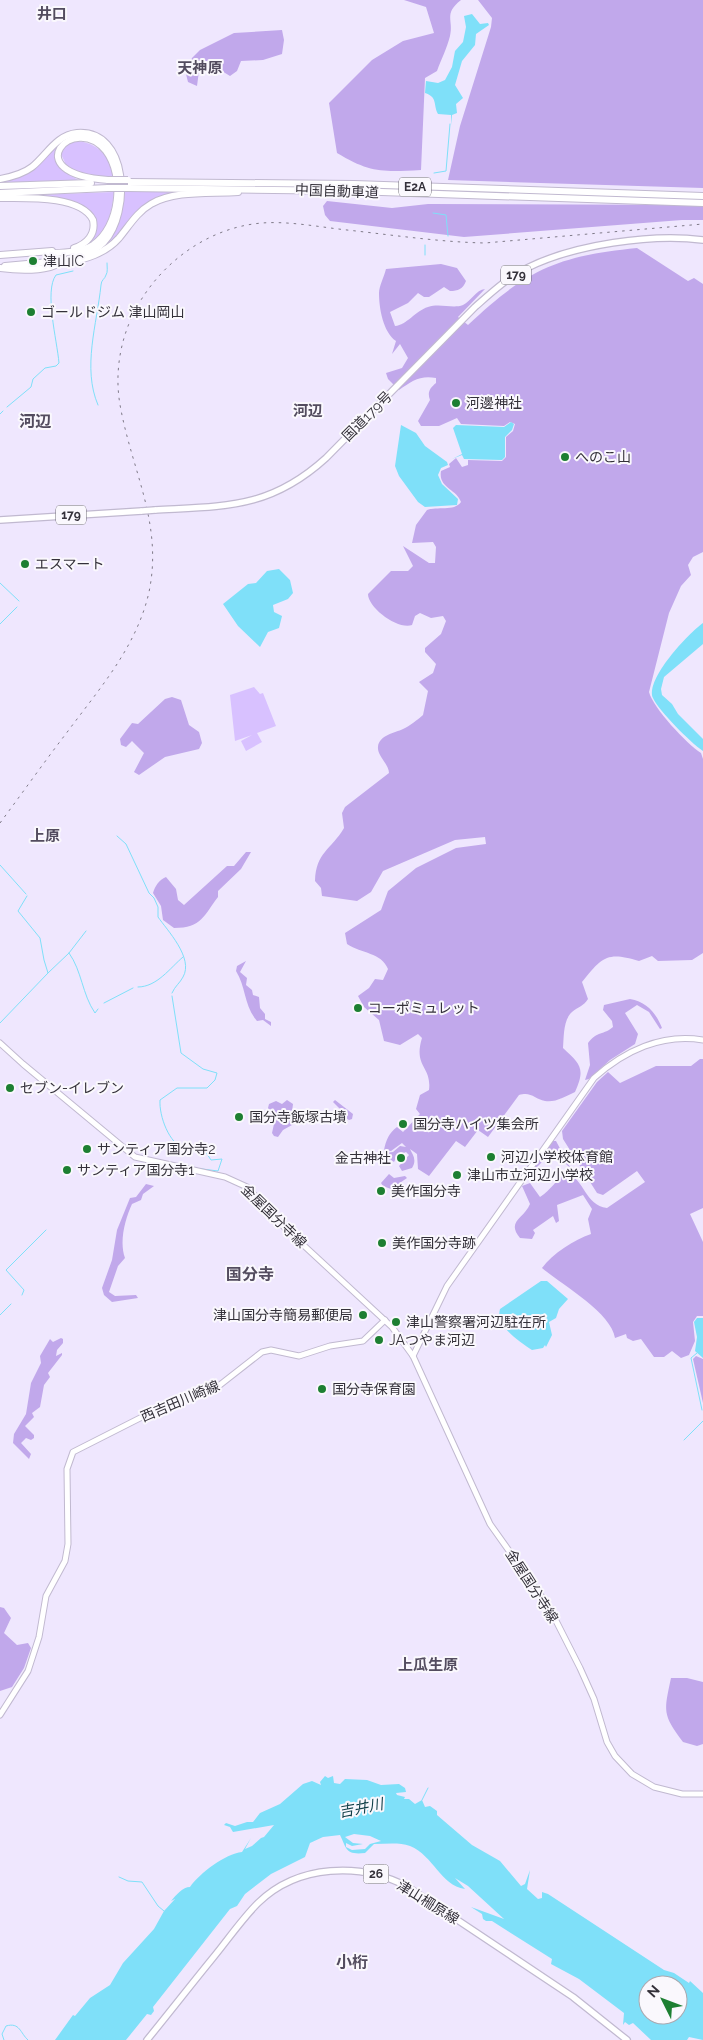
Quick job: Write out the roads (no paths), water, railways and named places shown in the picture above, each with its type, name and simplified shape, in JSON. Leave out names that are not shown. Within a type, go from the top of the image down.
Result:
[{"type":"highway","points":[[0,179],[28,170],[55,143],[68,135],[84,133],[105,144],[113,154],[120,172],[121,195],[118,216],[112,232],[102,244],[93,250],[49,267],[17,270],[0,267]]},
{"type":"highway","points":[[0,255],[16,259],[78,256],[98,241],[109,226],[116,201],[115,173],[105,151],[92,141],[76,138],[68,140],[61,147],[58,158],[69,172],[108,183]]},
{"type":"highway","name":"中国自動車道","points":[[0,186],[191,182],[354,184],[703,196]]},
{"type":"highway","name":"中国自動車道","points":[[0,193],[108,183]]},
{"type":"highway","name":"中国自動車道","points":[[128,183],[703,203]]},
{"type":"highway","points":[[49,267],[109,247],[141,211],[160,200],[180,196],[287,190]]},
{"type":"highway","points":[[0,198],[58,201],[85,209],[94,220],[91,237],[78,247],[64,250],[0,255]]},
{"type":"highway","points":[[48,256],[64,250],[78,256]]},
{"type":"highway","points":[[48,256],[63,261]]},
{"type":"highway","points":[[0,267],[16,259]]},
{"type":"highway","points":[[0,267],[63,261]]},
{"type":"main road","name":"国道179号","points":[[0,520],[240,504],[273,494],[304,477],[326,458],[475,307],[500,285],[527,268],[565,253],[622,242],[664,237],[703,240]]},
{"type":"main road","points":[[413,1356],[447,1286],[594,1078],[604,1069],[643,1046],[676,1040],[703,1040]]},
{"type":"main road","name":"金屋国分寺線","points":[[0,1043],[22,1064],[135,1157],[225,1177],[247,1187],[286,1229],[385,1320]]},
{"type":"main road","points":[[385,1320],[403,1339],[413,1356]]},
{"type":"main road","name":"西吉田川崎線","points":[[0,1715],[28,1671],[39,1637],[46,1596],[65,1562],[68,1544],[67,1469],[73,1452],[146,1415],[216,1388],[262,1352],[271,1350],[299,1356],[330,1346],[363,1341],[385,1320]]},
{"type":"main road","name":"金屋国分寺線","points":[[413,1356],[490,1524],[549,1607],[580,1668],[594,1699],[608,1742],[615,1756],[632,1774],[654,1787],[677,1793],[703,1794]]},
{"type":"main road","name":"津山柵原線","points":[[147,2040],[259,1902],[277,1889],[304,1877],[324,1872],[348,1870],[381,1875],[408,1887],[573,1997],[627,2040]]},
{"type":"water","points":[[472,14],[480,24],[488,23],[489,25],[476,34],[475,45],[462,61],[455,85],[463,98],[456,104],[457,113],[452,115],[451,125],[451,115],[438,114],[434,99],[425,93],[426,81],[438,83],[445,80],[452,67],[455,51],[463,42],[466,27],[464,16]]},
{"type":"water","points":[[511,422],[514,424],[512,430],[505,437],[505,457],[502,460],[464,459],[462,455],[452,459],[462,454],[453,428],[456,425],[504,427]]},
{"type":"water","points":[[401,425],[416,433],[425,446],[447,462],[448,465],[441,468],[438,475],[442,484],[458,499],[457,505],[425,507],[418,502],[399,476],[395,466]]},
{"type":"water","points":[[279,569],[290,580],[293,593],[288,599],[273,605],[274,612],[282,616],[279,628],[268,632],[260,647],[238,626],[223,604],[248,584],[256,583],[267,571]]},
{"type":"water","points":[[703,623],[703,644],[664,677],[661,689],[662,695],[703,739],[703,751],[683,734],[656,704],[652,690],[655,680],[670,657],[688,636]]},
{"type":"water","points":[[541,1281],[547,1281],[568,1299],[559,1309],[556,1318],[549,1322],[552,1335],[546,1347],[545,1345],[543,1348],[532,1350],[515,1338],[504,1327],[499,1315],[500,1309]]},
{"type":"water","points":[[697,1318],[703,1318],[703,1358],[695,1351],[697,1337],[694,1322]]},
{"type":"water","name":"吉井川","points":[[325,1776],[328,1778],[333,1776],[334,1783],[340,1784],[345,1779],[367,1780],[381,1785],[399,1784],[405,1788],[406,1792],[396,1793],[397,1795],[405,1797],[404,1799],[409,1799],[415,1804],[422,1800],[425,1807],[430,1806],[437,1811],[437,1815],[472,1845],[500,1861],[521,1886],[525,1884],[530,1870],[527,1889],[538,1899],[542,1898],[542,1892],[548,1894],[664,1970],[677,1975],[638,1975],[638,2025],[688,2025],[688,1982],[690,1981],[703,1993],[703,2040],[689,2037],[687,2040],[651,2040],[633,2023],[629,2025],[625,2022],[623,2025],[624,2013],[579,1979],[551,1964],[552,1959],[492,1921],[483,1919],[482,1914],[471,1907],[504,1919],[468,1886],[455,1878],[465,1889],[449,1882],[418,1851],[410,1846],[401,1844],[374,1844],[365,1853],[354,1853],[348,1850],[346,1847],[340,1835],[323,1837],[310,1843],[305,1857],[271,1874],[245,1894],[237,1906],[230,1909],[153,2007],[154,2011],[151,2015],[147,2014],[126,2040],[55,2040],[73,2015],[75,2016],[90,1998],[110,1985],[123,1963],[154,1929],[164,1911],[177,1894],[190,1887],[213,1865],[228,1856],[242,1852],[251,1838],[245,1849],[252,1846],[264,1837],[274,1825],[233,1832],[230,1827],[224,1825],[226,1823],[235,1826],[253,1822],[260,1813],[280,1804],[303,1784],[312,1781],[321,1785],[320,1782]],"holes":[[[354,1834],[370,1836],[381,1841],[370,1844],[365,1849],[352,1850],[346,1847],[346,1843],[352,1846],[363,1844],[353,1843],[345,1837]]]},
{"type":"waterway","points":[[434,173],[446,171],[450,124]]},
{"type":"waterway","points":[[433,213],[446,215],[448,236]]},
{"type":"waterway","points":[[425,245],[425,255]]},
{"type":"waterway","points":[[98,405],[93,391],[91,361],[101,283],[107,274],[107,263]]},
{"type":"waterway","points":[[7,407],[31,387],[33,379],[45,368],[56,366],[59,363],[52,316],[51,292],[56,275],[73,271]]},
{"type":"waterway","points":[[0,414],[3,411]]},
{"type":"waterway","points":[[0,583],[19,601]]},
{"type":"waterway","points":[[0,624],[17,607]]},
{"type":"waterway","points":[[117,836],[126,844],[149,893],[154,898],[158,907],[158,917],[178,945],[185,961],[183,977],[172,993]]},
{"type":"waterway","points":[[0,865],[26,894]]},
{"type":"waterway","points":[[0,1023],[48,973],[40,938],[18,911],[27,896]]},
{"type":"waterway","points":[[48,973],[69,953],[86,931]]},
{"type":"waterway","points":[[69,953],[77,967],[87,998],[95,1013],[98,1009]]},
{"type":"waterway","points":[[138,987],[151,984],[183,957]]},
{"type":"waterway","points":[[104,1003],[133,988]]},
{"type":"waterway","points":[[172,996],[181,1053],[203,1069],[217,1073],[215,1080],[207,1088],[177,1088],[160,1100],[161,1114],[166,1129],[179,1146],[192,1151],[205,1151],[211,1160],[222,1159],[218,1171],[194,1168]]},
{"type":"waterway","points":[[22,1295],[24,1290],[6,1270],[46,1230]]},
{"type":"waterway","points":[[0,1315],[11,1304]]},
{"type":"waterway","points":[[697,1353],[691,1358],[702,1410]]},
{"type":"waterway","points":[[684,1440],[703,1421]]},
{"type":"waterway","points":[[422,1800],[428,1788]]},
{"type":"waterway","points":[[119,1877],[128,1881],[142,1882],[158,1906],[164,1911]]},
{"type":"waterway","points":[[4,2040],[2,2034],[6,2026],[11,2025],[17,2027],[28,2040]]},
{"type":"railway","points":[[0,823],[116,666],[127,648],[143,612],[149,592],[152,544],[145,499],[121,410],[118,381],[120,353],[128,325],[141,300],[164,271],[178,258],[192,247],[209,238],[226,231],[262,223],[294,224],[433,240],[485,243],[703,224]]},
{"type":"place","name":"津山IC","points":[[33,261]]},
{"type":"place","name":"ゴールドジム 津山岡山","points":[[31,312]]},
{"type":"place","name":"河邊神社","points":[[456,403]]},
{"type":"place","name":"へのこ山","points":[[565,457]]},
{"type":"place","name":"エスマート","points":[[25,564]]},
{"type":"place","name":"コーポミュレット","points":[[358,1008]]},
{"type":"place","name":"セブン-イレブン","points":[[10,1088]]},
{"type":"place","name":"国分寺飯塚古墳","points":[[239,1117]]},
{"type":"place","name":"国分寺ハイツ集会所","points":[[403,1124]]},
{"type":"place","name":"サンティア国分寺2","points":[[87,1149]]},
{"type":"place","name":"河辺小学校体育館","points":[[491,1157]]},
{"type":"place","name":"金古神社","points":[[401,1158]]},
{"type":"place","name":"サンティア国分寺1","points":[[67,1170]]},
{"type":"place","name":"津山市立河辺小学校","points":[[457,1175]]},
{"type":"place","name":"美作国分寺","points":[[381,1191]]},
{"type":"place","name":"美作国分寺跡","points":[[382,1243]]},
{"type":"place","name":"津山国分寺簡易郵便局","points":[[363,1315]]},
{"type":"place","name":"津山警察署河辺駐在所","points":[[396,1322]]},
{"type":"place","name":"JAつやま河辺","points":[[379,1340]]},
{"type":"place","name":"国分寺保育園","points":[[322,1389]]},
{"type":"district","name":"井口","points":[[52,14]]},
{"type":"district","name":"天神原","points":[[200,68]]},
{"type":"district","name":"河辺","points":[[308,411]]},
{"type":"district","name":"河辺","points":[[35,421]]},
{"type":"district","name":"上原","points":[[45,836]]},
{"type":"district","name":"国分寺","points":[[250,1274]]},
{"type":"district","name":"上瓜生原","points":[[428,1665]]},
{"type":"district","name":"小桁","points":[[352,1962]]}]
